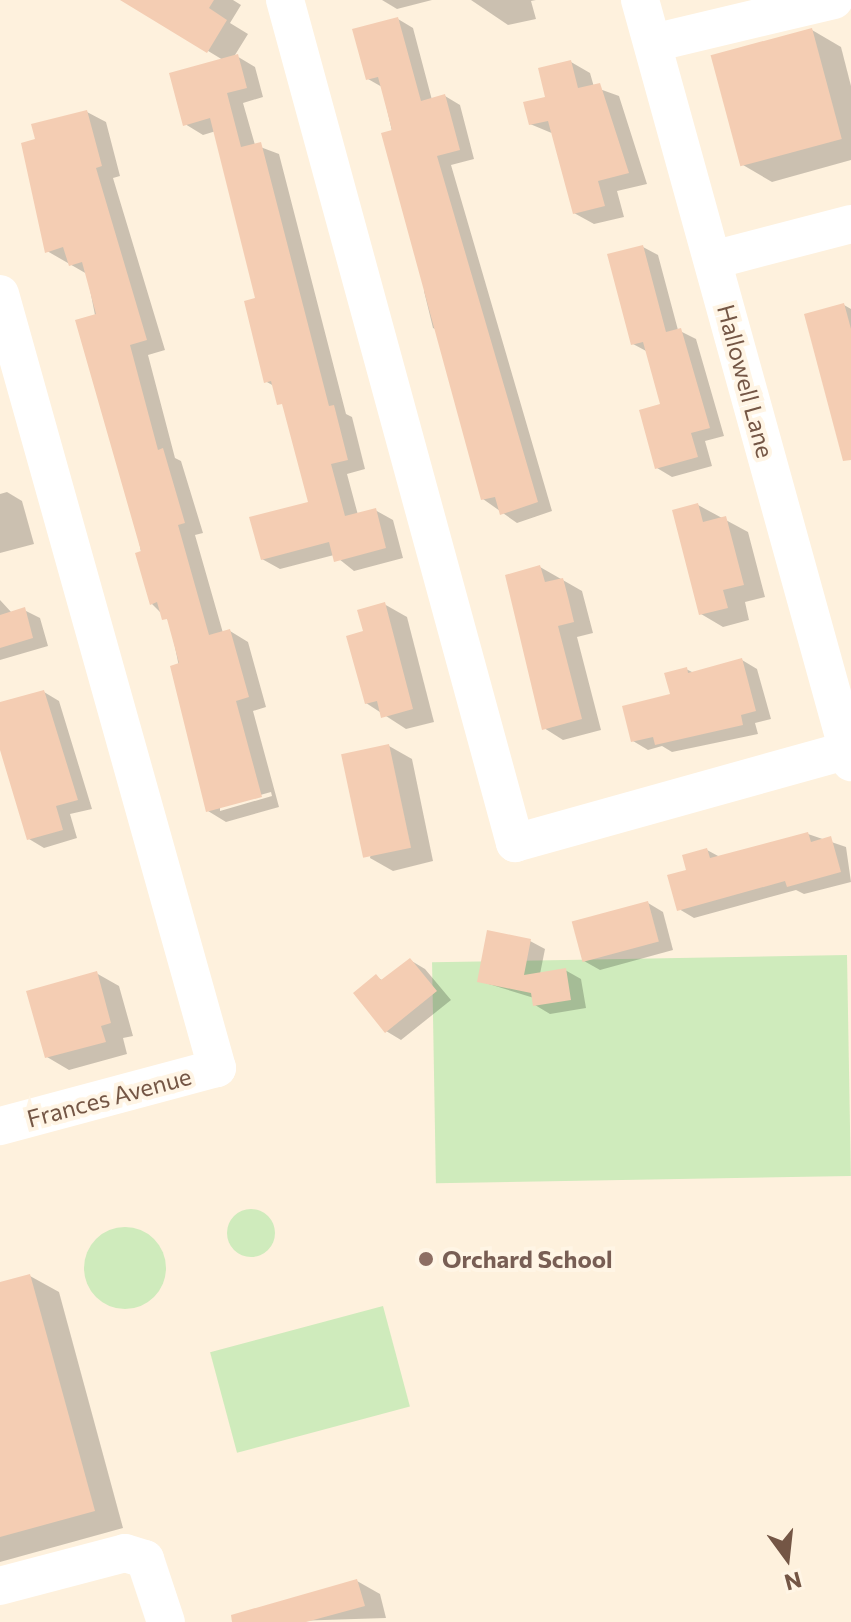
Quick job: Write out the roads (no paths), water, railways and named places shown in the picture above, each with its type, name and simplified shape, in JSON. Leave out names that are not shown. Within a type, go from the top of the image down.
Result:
[{"type":"street","points":[[285,0],[515,843],[849,756]]},
{"type":"street","name":"Hallowell Lane","points":[[640,0],[849,756]]},
{"type":"street","points":[[653,43],[834,0]]},
{"type":"street","points":[[713,260],[851,224]]},
{"type":"street","points":[[0,294],[15,411]]},
{"type":"street","name":"Frances Avenue","points":[[0,1126],[217,1068],[15,411]]},
{"type":"street","points":[[0,1586],[125,1553],[145,1559],[166,1622]]},
{"type":"place","name":"Orchard School","points":[[426,1259]]}]
